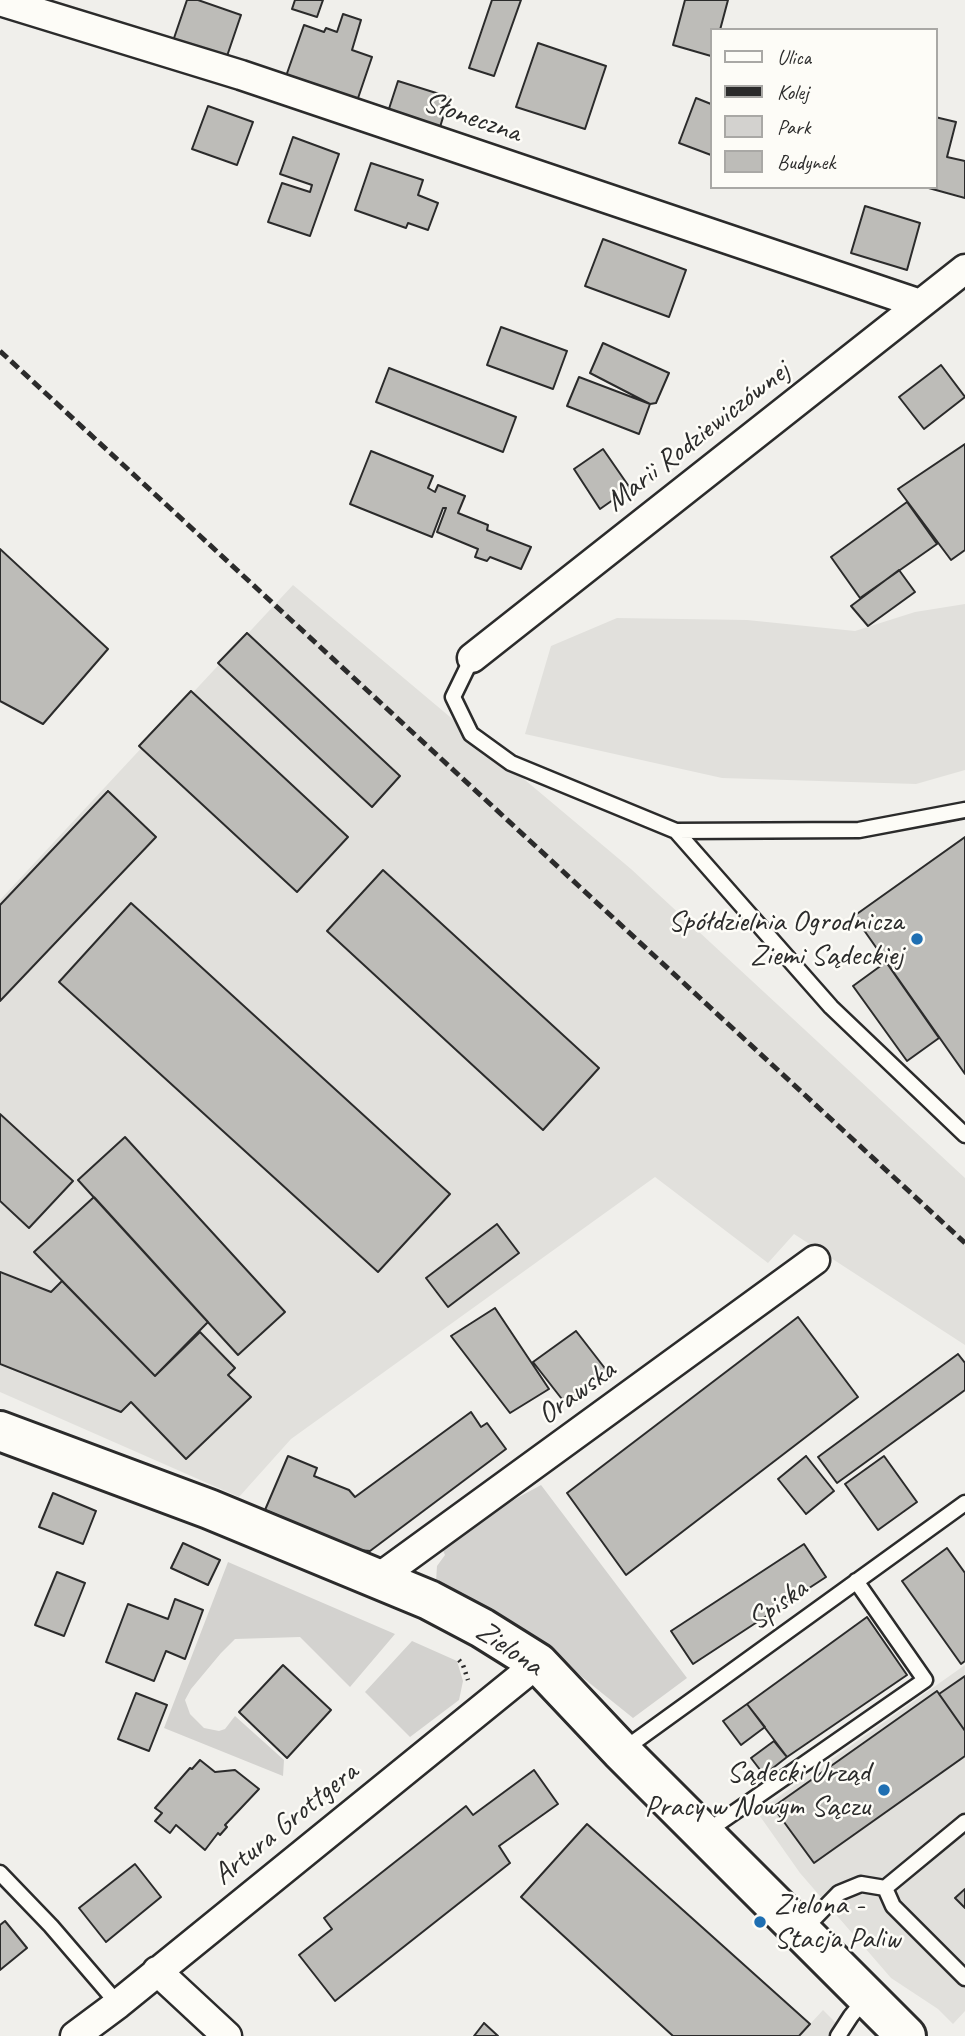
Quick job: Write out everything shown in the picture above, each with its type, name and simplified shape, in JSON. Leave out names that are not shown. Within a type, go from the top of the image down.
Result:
[{"type":"street","name":"Słoneczna","points":[[0,1],[241,75],[920,304]]},
{"type":"street","name":"Marii Rodziewiczównej","points":[[472,658],[965,269]]},
{"type":"street","name":"Orawska","points":[[377,1579],[815,1260]]},
{"type":"street","name":"Zielona","points":[[0,1431],[209,1509],[429,1600],[482,1628],[538,1663],[621,1751],[906,2036]]},
{"type":"street","name":"Artura Grottgera","points":[[75,2036],[538,1663]]},
{"type":"street","points":[[157,1971],[226,2036]]},
{"type":"lane","points":[[472,658],[453,697],[471,734],[511,763],[676,831],[859,830],[965,810]]},
{"type":"lane","points":[[676,831],[831,1007],[965,1135]]},
{"type":"lane","name":"Spiska","points":[[621,1751],[965,1503]]},
{"type":"lane","points":[[704,1833],[925,1680],[856,1581]]},
{"type":"lane","points":[[801,1932],[839,1893],[861,1884],[885,1888],[965,1822]]},
{"type":"lane","points":[[0,1873],[51,1926],[118,2004]]},
{"type":"lane","points":[[885,1888],[893,1906],[965,1978]]},
{"type":"lane","points":[[838,2036],[867,1998]]},
{"type":"shaded area","points":[[293,585],[631,869],[965,1178],[965,1345],[794,1234],[768,1263],[655,1177],[291,1439],[239,1497],[0,1392],[0,900]]},
{"type":"shaded area","points":[[965,604],[965,770],[916,784],[722,778],[525,734],[551,646],[617,618],[747,620],[855,631],[915,612]]},
{"type":"shaded area","points":[[965,1665],[965,2011],[953,2024],[938,2009],[891,1978],[800,1873],[757,1812]]},
{"type":"shaded area","points":[[823,2010],[849,2036],[799,2036]]},
{"type":"green space","points":[[541,1485],[687,1678],[633,1718],[531,1636],[445,1596],[436,1582],[437,1566],[445,1555],[442,1548],[488,1514]]},
{"type":"green space","points":[[228,1562],[395,1634],[350,1687],[300,1637],[235,1639],[191,1689],[185,1700],[190,1714],[204,1728],[219,1731],[225,1729],[235,1716],[284,1760],[283,1776],[164,1728]]},
{"type":"green space","points":[[412,1641],[457,1661],[463,1681],[459,1700],[410,1737],[365,1692]]},
{"type":"building","points":[[187,0],[198,0],[241,15],[226,59],[173,41]]},
{"type":"building","points":[[295,0],[323,0],[317,17],[292,9]]},
{"type":"building","points":[[492,0],[521,0],[494,76],[469,68]]},
{"type":"building","points":[[685,0],[728,0],[721,28],[710,28],[710,56],[673,45]]},
{"type":"building","points":[[343,14],[361,20],[352,50],[372,57],[356,104],[285,79],[304,25],[324,32],[326,28],[337,32]]},
{"type":"building","points":[[538,43],[606,66],[585,129],[516,107]]},
{"type":"building","points":[[398,81],[449,97],[438,134],[386,118]]},
{"type":"building","points":[[696,98],[710,104],[710,155],[679,143]]},
{"type":"building","points":[[208,106],[253,122],[237,165],[192,149]]},
{"type":"building","points":[[937,117],[956,122],[947,157],[965,161],[965,198],[932,189],[937,189]]},
{"type":"building","points":[[293,137],[339,154],[310,236],[268,222],[282,183],[310,192],[312,185],[280,174]]},
{"type":"building","points":[[371,163],[423,180],[418,195],[438,203],[428,230],[408,223],[406,228],[355,210]]},
{"type":"building","points":[[865,206],[920,223],[907,270],[851,253]]},
{"type":"building","points":[[603,239],[686,270],[669,317],[585,286]]},
{"type":"building","points":[[501,327],[567,351],[553,389],[487,365]]},
{"type":"building","points":[[603,343],[669,373],[656,403],[650,404],[590,373]]},
{"type":"building","points":[[941,365],[965,397],[924,429],[899,397]]},
{"type":"building","points":[[389,368],[516,417],[503,452],[376,402]]},
{"type":"building","points":[[579,377],[650,404],[639,434],[567,406]]},
{"type":"building","points":[[965,444],[965,550],[951,560],[898,489]]},
{"type":"building","points":[[603,449],[630,488],[600,509],[574,469]]},
{"type":"building","points":[[371,451],[433,476],[428,488],[435,492],[438,485],[465,496],[458,513],[488,525],[487,530],[531,547],[521,569],[490,557],[487,561],[475,557],[478,549],[437,532],[446,508],[443,508],[432,537],[350,504]]},
{"type":"building","points":[[907,502],[937,544],[860,598],[831,557]]},
{"type":"building","points":[[0,549],[108,649],[43,724],[0,701]]},
{"type":"building","points":[[899,570],[915,592],[868,626],[851,606]]},
{"type":"building","points":[[247,633],[400,776],[372,807],[218,663]]},
{"type":"building","points":[[191,691],[348,837],[297,892],[139,746]]},
{"type":"building","points":[[108,791],[156,837],[0,1001],[0,905]]},
{"type":"building","name":"Spółdzielnia Ogrodnicza Ziemi Sądeckiej","points":[[965,837],[965,1074],[854,916]]},
{"type":"building","points":[[383,870],[599,1068],[543,1130],[327,931]]},
{"type":"building","points":[[131,903],[450,1194],[378,1272],[59,982]]},
{"type":"building","points":[[886,962],[939,1038],[907,1061],[853,986]]},
{"type":"building","points":[[0,1114],[73,1181],[29,1228],[0,1201]]},
{"type":"building","points":[[125,1137],[285,1312],[238,1355],[78,1180]]},
{"type":"building","points":[[94,1197],[208,1322],[155,1376],[34,1252]]},
{"type":"building","points":[[497,1224],[519,1253],[448,1307],[426,1278]]},
{"type":"building","points":[[0,1272],[51,1292],[62,1281],[155,1376],[200,1332],[235,1368],[228,1375],[251,1397],[186,1459],[131,1402],[121,1412],[0,1364]]},
{"type":"building","points":[[495,1308],[549,1389],[510,1413],[451,1336]]},
{"type":"building","points":[[798,1317],[858,1397],[626,1575],[567,1493]]},
{"type":"building","points":[[576,1331],[607,1371],[565,1403],[533,1362]]},
{"type":"building","points":[[958,1354],[965,1363],[965,1390],[837,1483],[818,1457]]},
{"type":"building","points":[[471,1412],[481,1427],[487,1423],[506,1449],[370,1551],[358,1550],[265,1510],[288,1456],[317,1468],[314,1476],[349,1490],[355,1497]]},
{"type":"building","points":[[806,1456],[834,1491],[806,1514],[778,1479]]},
{"type":"building","points":[[884,1456],[917,1502],[878,1530],[845,1484]]},
{"type":"building","points":[[53,1493],[96,1511],[83,1544],[39,1527]]},
{"type":"building","points":[[183,1543],[220,1560],[208,1585],[171,1568]]},
{"type":"building","points":[[804,1544],[826,1577],[693,1664],[671,1631]]},
{"type":"building","points":[[947,1548],[965,1573],[965,1661],[961,1664],[902,1581]]},
{"type":"building","points":[[57,1572],[85,1583],[64,1636],[35,1625]]},
{"type":"building","points":[[175,1599],[203,1610],[185,1659],[166,1651],[154,1681],[106,1662],[128,1604],[168,1619]]},
{"type":"building","points":[[867,1617],[907,1675],[787,1757],[747,1704]]},
{"type":"building","points":[[283,1665],[331,1710],[287,1758],[239,1712]]},
{"type":"building","points":[[965,1676],[965,1731],[939,1694]]},
{"type":"building","points":[[937,1691],[965,1731],[965,1756],[814,1863],[773,1807]]},
{"type":"building","points":[[136,1693],[167,1705],[149,1751],[118,1739]]},
{"type":"building","points":[[747,1704],[765,1727],[741,1745],[723,1721]]},
{"type":"building","points":[[774,1741],[787,1757],[764,1775],[751,1758]]},
{"type":"building","points":[[200,1760],[215,1772],[235,1770],[259,1789],[205,1850],[176,1825],[170,1833],[155,1821],[162,1813],[155,1808]]},
{"type":"building","points":[[534,1770],[558,1804],[499,1846],[510,1863],[335,2001],[299,1955],[332,1929],[324,1918],[466,1806],[473,1815]]},
{"type":"building","points":[[587,1824],[810,2024],[799,2036],[673,2036],[521,1897]]},
{"type":"building","points":[[135,1864],[161,1897],[106,1942],[79,1908]]},
{"type":"building","points":[[965,1889],[965,1908],[955,1898]]},
{"type":"building","points":[[5,1921],[27,1948],[0,1970],[0,1925]]},
{"type":"building","points":[[484,2023],[498,2036],[474,2036]]},
{"type":"railway","points":[[0,351],[965,1243]]},
{"type":"place","name":"Spółdzielnia Ogrodnicza Ziemi Sądeckiej","points":[[917,939]]},
{"type":"place","name":"Sądecki Urząd Pracy w Nowym Sączu","points":[[884,1790]]},
{"type":"place","name":"Zielona - Stacja Paliw","points":[[760,1922]]}]
